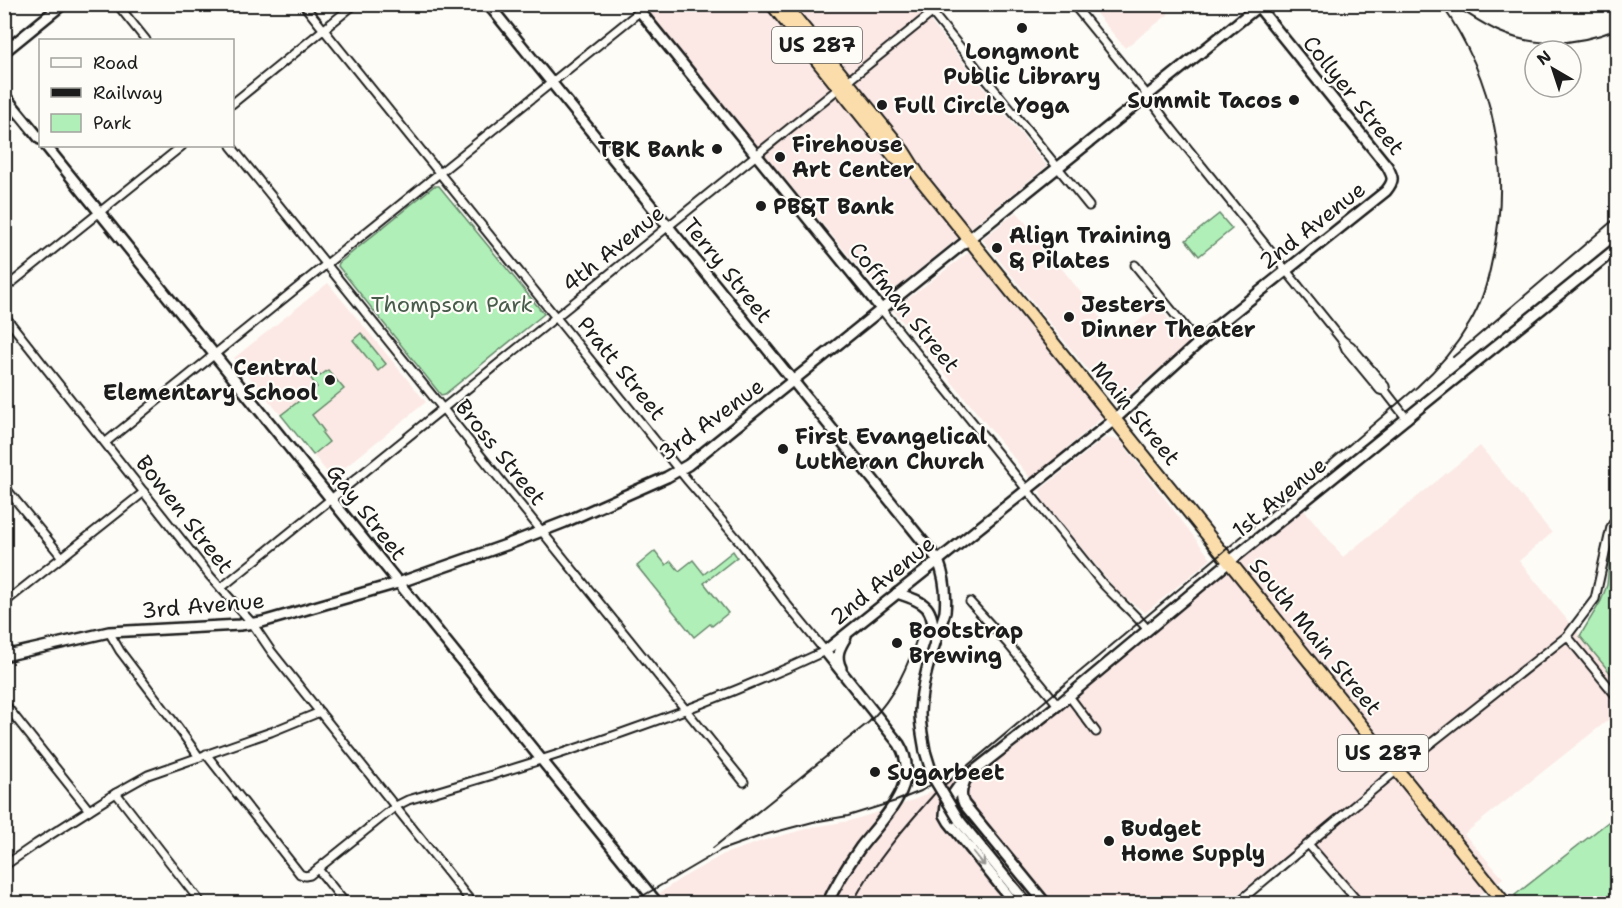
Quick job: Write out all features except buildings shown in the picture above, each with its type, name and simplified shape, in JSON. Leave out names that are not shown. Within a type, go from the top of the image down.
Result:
[{"type":"highway","name":"Main Street","points":[[772,4],[843,85]]},
{"type":"highway","name":"Main Street","points":[[784,4],[895,157],[920,178],[1229,562]]},
{"type":"highway","name":"South Main Street","points":[[1229,562],[1505,903]]},
{"type":"street","points":[[4,52],[63,4]]},
{"type":"street","points":[[117,4],[145,39]]},
{"type":"street","name":"Pratt Street","points":[[303,4],[740,542],[788,606],[830,654],[846,679],[899,744],[906,759],[906,777],[902,790],[858,851],[827,903]]},
{"type":"street","points":[[234,102],[355,4]]},
{"type":"street","name":"Terry Street","points":[[488,4],[938,560]]},
{"type":"street","points":[[106,442],[551,83],[637,8],[649,4]]},
{"type":"street","points":[[925,4],[1089,206]]},
{"type":"street","name":"4th Avenue","points":[[222,588],[943,4]]},
{"type":"street","points":[[1073,4],[1285,271],[1342,340],[1351,345],[1385,386],[1386,392],[1407,419]]},
{"type":"street","name":"3rd Avenue","points":[[8,655],[109,633],[262,622],[398,583],[542,531],[680,470],[698,459],[794,382],[1258,5]]},
{"type":"street","name":"Collyer Street","points":[[1258,5],[1387,166],[1392,174],[1391,185]]},
{"type":"street","name":"Coffman Street","points":[[637,8],[1103,584],[1148,630]]},
{"type":"street","points":[[4,95],[39,138]]},
{"type":"street","name":"Gay Street","points":[[47,147],[658,903]]},
{"type":"street","points":[[4,290],[181,147]]},
{"type":"street","name":"Bross Street","points":[[232,147],[744,782]]},
{"type":"street","name":"2nd Avenue","points":[[318,869],[396,806],[408,800],[542,760],[687,709],[830,654],[852,629],[1114,420],[1198,343],[1391,185]]},
{"type":"street","name":"1st Avenue","points":[[1015,903],[945,815],[946,804],[966,778],[1617,247]]},
{"type":"street","points":[[1135,265],[1198,343]]},
{"type":"street","name":"Bowen Street","points":[[4,315],[144,492],[252,623],[271,651],[473,903]]},
{"type":"street","points":[[4,486],[62,557]]},
{"type":"street","points":[[4,603],[144,492]]},
{"type":"street","points":[[1236,903],[1397,770],[1567,636],[1595,599],[1611,527],[1617,514]]},
{"type":"street","points":[[938,560],[945,579],[946,599],[945,612],[923,689],[920,712],[925,751],[933,777],[959,820],[1027,903]]},
{"type":"street","points":[[897,593],[917,599],[927,608],[931,614],[936,642]]},
{"type":"street","points":[[970,602],[1058,705]]},
{"type":"street","points":[[846,679],[837,654],[852,629]]},
{"type":"street","points":[[109,633],[199,757]]},
{"type":"street","points":[[1567,636],[1617,698]]},
{"type":"street","points":[[4,644],[8,655]]},
{"type":"street","points":[[1069,696],[1096,732]]},
{"type":"street","points":[[4,703],[89,810]]},
{"type":"street","points":[[4,867],[36,843],[148,775],[271,732],[320,712]]},
{"type":"street","points":[[207,754],[300,874],[310,875],[318,869],[346,903]]},
{"type":"street","points":[[966,778],[961,793],[964,804],[1046,903]]},
{"type":"street","points":[[116,793],[202,903]]},
{"type":"street","points":[[1309,844],[1360,903]]},
{"type":"shaded area","points":[[640,5],[917,5],[1047,166],[884,298]]},
{"type":"shaded area","points":[[1089,5],[1160,5],[1169,14],[1125,48]]},
{"type":"shaded area","points":[[1017,212],[1117,338],[1158,306],[1189,344],[1116,405],[982,239]]},
{"type":"shaded area","points":[[969,252],[1103,417],[1031,479],[893,310]]},
{"type":"shaded area","name":"Central Elementary School","points":[[328,283],[426,402],[332,478],[234,358]]},
{"type":"shaded area","points":[[1105,438],[1120,440],[1211,559],[1145,613],[1117,591],[1043,501],[1040,490]]},
{"type":"shaded area","points":[[1480,446],[1552,533],[1519,561],[1617,681],[1617,713],[1464,834],[1503,878],[1481,894],[1458,903],[1366,903],[1308,838],[1227,903],[644,904],[680,879],[724,854],[765,840],[814,827],[849,821],[898,806],[923,796],[949,780],[1016,733],[1297,501],[1343,557]]},
{"type":"green space","name":"Thompson Park","points":[[434,186],[439,186],[544,314],[441,395],[338,266]]},
{"type":"green space","points":[[1219,214],[1232,229],[1199,256],[1186,240]]},
{"type":"green space","points":[[361,333],[386,364],[378,371],[353,340]]},
{"type":"green space","points":[[313,368],[320,376],[328,370],[344,389],[312,415],[329,442],[313,455],[281,415],[317,387],[307,373]]},
{"type":"green space","points":[[1617,535],[1617,681],[1580,636],[1601,601],[1607,585],[1609,564]]},
{"type":"green space","points":[[655,551],[666,565],[671,561],[679,571],[693,560],[704,574],[733,551],[737,557],[704,583],[728,613],[694,637],[637,566]]},
{"type":"green space","points":[[1617,815],[1617,903],[1522,903],[1515,895]]},
{"type":"railway","points":[[852,904],[880,859],[936,792],[1417,387],[1446,357],[1464,333],[1480,301],[1492,260],[1498,226],[1499,159],[1494,127],[1475,63],[1460,33],[1441,4]]},
{"type":"railway","points":[[1452,4],[1494,29],[1530,41],[1574,41],[1618,29]]},
{"type":"railway","points":[[1453,357],[1618,216]]},
{"type":"railway","points":[[713,848],[869,722],[886,702],[900,680],[919,632]]},
{"type":"railway","points":[[629,904],[721,850],[764,835],[813,822],[848,816],[896,801],[921,791],[943,777]]},
{"type":"place","name":"Longmont Public Library","points":[[1022,28]]},
{"type":"place","name":"Summit Tacos","points":[[1294,100]]},
{"type":"place","name":"Full Circle Yoga","points":[[882,105]]},
{"type":"place","name":"TBK Bank","points":[[717,149]]},
{"type":"place","name":"Firehouse Art Center","points":[[780,157]]},
{"type":"place","name":"PB&T Bank","points":[[761,206]]},
{"type":"place","name":"Align Training & Pilates","points":[[997,248]]},
{"type":"place","name":"Jesters Dinner Theater","points":[[1069,317]]},
{"type":"place","name":"Central Elementary School","points":[[330,380]]},
{"type":"place","name":"First Evangelical Lutheran Church","points":[[783,449]]},
{"type":"place","name":"Bootstrap Brewing","points":[[897,643]]},
{"type":"place","name":"Sugarbeet","points":[[875,772]]},
{"type":"place","name":"Budget Home Supply","points":[[1109,841]]}]
